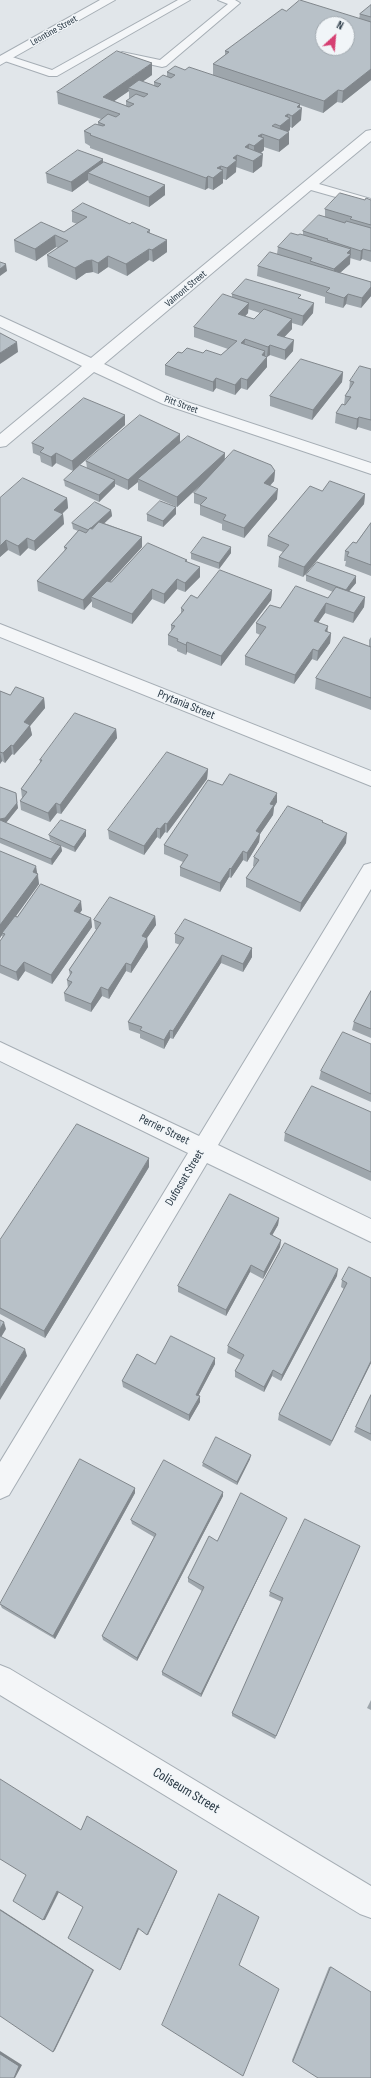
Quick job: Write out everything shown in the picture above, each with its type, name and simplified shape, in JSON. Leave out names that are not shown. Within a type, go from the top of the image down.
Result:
[{"type":"street","name":"Leontine Street","points":[[2,58],[109,0]]},
{"type":"street","name":"Valmont Street","points":[[0,442],[311,186],[371,134]]},
{"type":"street","points":[[311,186],[371,202]]},
{"type":"street","name":"Pitt Street","points":[[0,321],[92,366],[169,401],[371,469]]},
{"type":"street","name":"Prytania Street","points":[[0,630],[371,779]]},
{"type":"street","name":"Dufossat Street","points":[[0,1486],[371,871]]},
{"type":"street","name":"Perrier Street","points":[[0,1052],[371,1231]]},
{"type":"street","name":"Coliseum Street","points":[[0,1679],[371,1903]]},
{"type":"lane","points":[[2,58],[53,74],[184,0]]},
{"type":"lane","points":[[96,50],[162,64],[235,3],[223,0]]},
{"type":"building","points":[[300,0],[352,16],[315,16],[315,56],[355,56],[355,17],[371,22],[371,69],[343,91],[338,90],[324,101],[213,64],[229,52],[225,51],[282,9],[286,11]]},
{"type":"building","points":[[371,5],[371,17],[360,14]]},
{"type":"building","points":[[117,51],[152,63],[103,97],[129,107],[134,104],[126,101],[136,94],[144,97],[148,94],[128,88],[139,80],[158,87],[161,84],[154,82],[163,75],[171,78],[175,75],[167,72],[175,66],[185,70],[189,67],[300,104],[297,107],[302,108],[292,116],[288,114],[285,116],[290,118],[280,126],[275,124],[272,126],[289,132],[279,140],[262,134],[258,136],[264,138],[254,146],[249,144],[245,147],[263,154],[253,161],[237,155],[233,158],[237,160],[227,168],[221,166],[217,168],[223,170],[213,178],[208,176],[206,178],[90,135],[91,134],[84,131],[95,124],[105,125],[98,122],[108,114],[116,117],[120,114],[57,92]]},
{"type":"building","points":[[78,150],[103,159],[71,182],[46,173]]},
{"type":"building","points":[[104,162],[165,185],[149,197],[88,173]]},
{"type":"building","points":[[340,193],[365,200],[366,198],[371,200],[371,225],[350,219],[352,217],[325,209]]},
{"type":"building","points":[[83,203],[130,224],[132,222],[150,230],[147,232],[167,240],[152,250],[149,249],[126,264],[108,256],[98,263],[92,260],[86,261],[75,268],[47,255],[68,241],[55,235],[35,249],[14,240],[41,222],[64,232],[87,217],[72,211]]},
{"type":"building","points":[[319,215],[345,223],[346,221],[371,228],[371,251],[363,249],[361,251],[303,231]]},
{"type":"building","points":[[291,233],[298,235],[300,234],[351,249],[347,253],[351,254],[334,269],[310,261],[312,258],[278,247]]},
{"type":"building","points":[[270,252],[371,282],[371,287],[362,298],[348,294],[344,298],[326,292],[330,288],[258,266]]},
{"type":"building","points":[[0,262],[6,264],[0,269]]},
{"type":"building","points":[[246,279],[301,295],[298,298],[314,303],[303,316],[232,294]]},
{"type":"building","points":[[223,294],[249,303],[238,314],[254,319],[264,309],[292,319],[277,335],[294,340],[285,350],[270,345],[268,347],[245,339],[241,343],[265,351],[262,355],[267,357],[247,380],[241,378],[235,385],[216,378],[213,382],[165,365],[178,352],[182,353],[187,348],[203,353],[206,350],[221,355],[237,341],[194,327]]},
{"type":"building","points":[[0,333],[17,342],[0,353]]},
{"type":"building","points":[[301,359],[343,372],[313,410],[270,396]]},
{"type":"building","points":[[360,366],[371,369],[371,420],[359,417],[357,419],[336,413],[342,404],[345,405],[351,397],[345,396],[354,382],[350,381]]},
{"type":"building","points":[[84,398],[125,415],[72,461],[56,453],[51,457],[40,452],[44,448],[32,443]]},
{"type":"building","points":[[140,415],[180,434],[128,480],[86,461]]},
{"type":"building","points":[[188,436],[225,453],[177,497],[138,479]]},
{"type":"building","points":[[234,450],[271,465],[275,471],[264,483],[278,489],[244,528],[223,520],[226,515],[200,505],[207,498],[194,493]]},
{"type":"building","points":[[80,465],[115,480],[99,495],[64,480]]},
{"type":"building","points":[[23,478],[67,498],[54,510],[63,514],[34,541],[27,538],[18,546],[6,540],[0,546],[0,498]]},
{"type":"building","points":[[330,481],[365,494],[304,567],[279,557],[289,545],[268,536],[310,486],[322,491]]},
{"type":"building","points":[[160,501],[176,507],[163,521],[147,514]]},
{"type":"building","points":[[95,502],[111,510],[88,530],[72,523]]},
{"type":"building","points":[[99,522],[142,537],[83,600],[37,581],[67,548],[64,547],[79,530],[86,533],[90,528],[92,529]]},
{"type":"building","points":[[371,523],[371,565],[347,556],[349,552],[345,551],[353,542],[356,543]]},
{"type":"building","points":[[203,537],[231,547],[219,563],[191,553]]},
{"type":"building","points":[[148,543],[200,567],[185,583],[177,579],[164,594],[152,589],[132,614],[91,597],[107,581],[111,582]]},
{"type":"building","points":[[317,562],[356,576],[346,590],[306,575]]},
{"type":"building","points":[[220,570],[272,590],[221,656],[187,642],[186,645],[177,641],[178,639],[168,635],[175,626],[171,625],[184,610],[181,608],[191,595],[197,598]]},
{"type":"building","points":[[296,586],[328,598],[336,587],[365,597],[354,613],[326,603],[314,621],[328,626],[325,631],[331,633],[318,651],[313,649],[295,675],[245,656],[266,627],[256,623],[270,605],[280,608]]},
{"type":"building","points":[[344,637],[371,647],[371,698],[316,678]]},
{"type":"building","points":[[16,687],[44,698],[24,722],[30,725],[13,746],[11,745],[3,753],[0,752],[0,691],[10,695]]},
{"type":"building","points":[[75,713],[116,729],[60,805],[56,803],[48,813],[20,801],[27,792],[21,789],[42,760],[40,760]]},
{"type":"building","points":[[167,752],[208,769],[167,824],[165,823],[160,829],[157,828],[144,846],[108,830]]},
{"type":"building","points":[[230,774],[277,793],[270,804],[274,805],[256,831],[260,833],[247,853],[243,851],[220,883],[180,867],[188,855],[164,845],[208,780],[222,785]]},
{"type":"building","points":[[0,787],[16,793],[17,803],[5,818],[0,819]]},
{"type":"building","points":[[288,806],[347,833],[301,903],[246,878],[259,860],[254,857]]},
{"type":"building","points":[[0,820],[61,846],[51,859],[0,838]]},
{"type":"building","points":[[61,820],[86,830],[74,847],[49,835]]},
{"type":"building","points":[[0,851],[36,866],[33,872],[38,874],[0,925]]},
{"type":"building","points":[[41,884],[81,901],[74,911],[91,918],[51,975],[24,962],[16,972],[0,965],[0,941],[5,934],[2,933],[15,916],[17,917]]},
{"type":"building","points":[[110,897],[155,916],[142,936],[147,938],[131,965],[126,963],[108,990],[101,987],[91,1004],[64,993],[72,982],[67,980],[72,972],[69,970],[101,923],[94,920]]},
{"type":"building","points":[[185,919],[252,948],[243,964],[222,955],[173,1031],[170,1030],[164,1040],[140,1030],[142,1027],[128,1022],[184,938],[175,934]]},
{"type":"building","points":[[371,991],[371,1029],[354,1022]]},
{"type":"building","points":[[343,1032],[371,1044],[371,1094],[321,1071]]},
{"type":"building","points":[[312,1086],[371,1112],[371,1172],[285,1133]]},
{"type":"building","points":[[77,1124],[149,1158],[44,1331],[0,1308],[0,1240]]},
{"type":"building","points":[[230,1194],[279,1218],[270,1234],[281,1240],[264,1272],[251,1265],[226,1310],[178,1286]]},
{"type":"building","points":[[285,1243],[338,1269],[282,1375],[273,1370],[264,1387],[235,1371],[244,1355],[228,1346]]},
{"type":"building","points":[[349,1267],[371,1278],[371,1361],[332,1441],[279,1414],[347,1283],[342,1280]]},
{"type":"building","points":[[0,1320],[4,1322],[0,1329]]},
{"type":"building","points":[[0,1336],[25,1349],[0,1389]]},
{"type":"building","points":[[171,1336],[215,1358],[196,1395],[200,1396],[189,1415],[122,1381],[137,1354],[155,1364]]},
{"type":"building","points":[[371,1395],[371,1434],[356,1427]]},
{"type":"building","points":[[216,1437],[251,1455],[237,1482],[203,1463]]},
{"type":"building","points":[[80,1459],[135,1488],[53,1636],[0,1604]]},
{"type":"building","points":[[164,1460],[223,1492],[137,1658],[102,1636],[156,1534],[131,1520]]},
{"type":"building","points":[[241,1493],[287,1518],[201,1694],[162,1672],[204,1587],[188,1578],[209,1536],[217,1541]]},
{"type":"building","points":[[305,1519],[360,1546],[276,1736],[232,1713],[283,1598],[270,1592]]},
{"type":"building","points":[[0,1779],[81,1830],[87,1816],[177,1871],[147,1935],[138,1928],[120,1970],[68,1938],[83,1907],[57,1891],[43,1920],[13,1901],[26,1875],[0,1859]]},
{"type":"building","points":[[219,1894],[259,1917],[239,1965],[279,1989],[243,2076],[162,2025]]},
{"type":"building","points":[[0,1910],[93,1970],[53,2052],[0,2016]]},
{"type":"building","points":[[331,1967],[371,1992],[371,2078],[318,2078],[293,2062]]},
{"type":"building","points":[[0,2054],[19,2066],[14,2078],[0,2078]]}]
